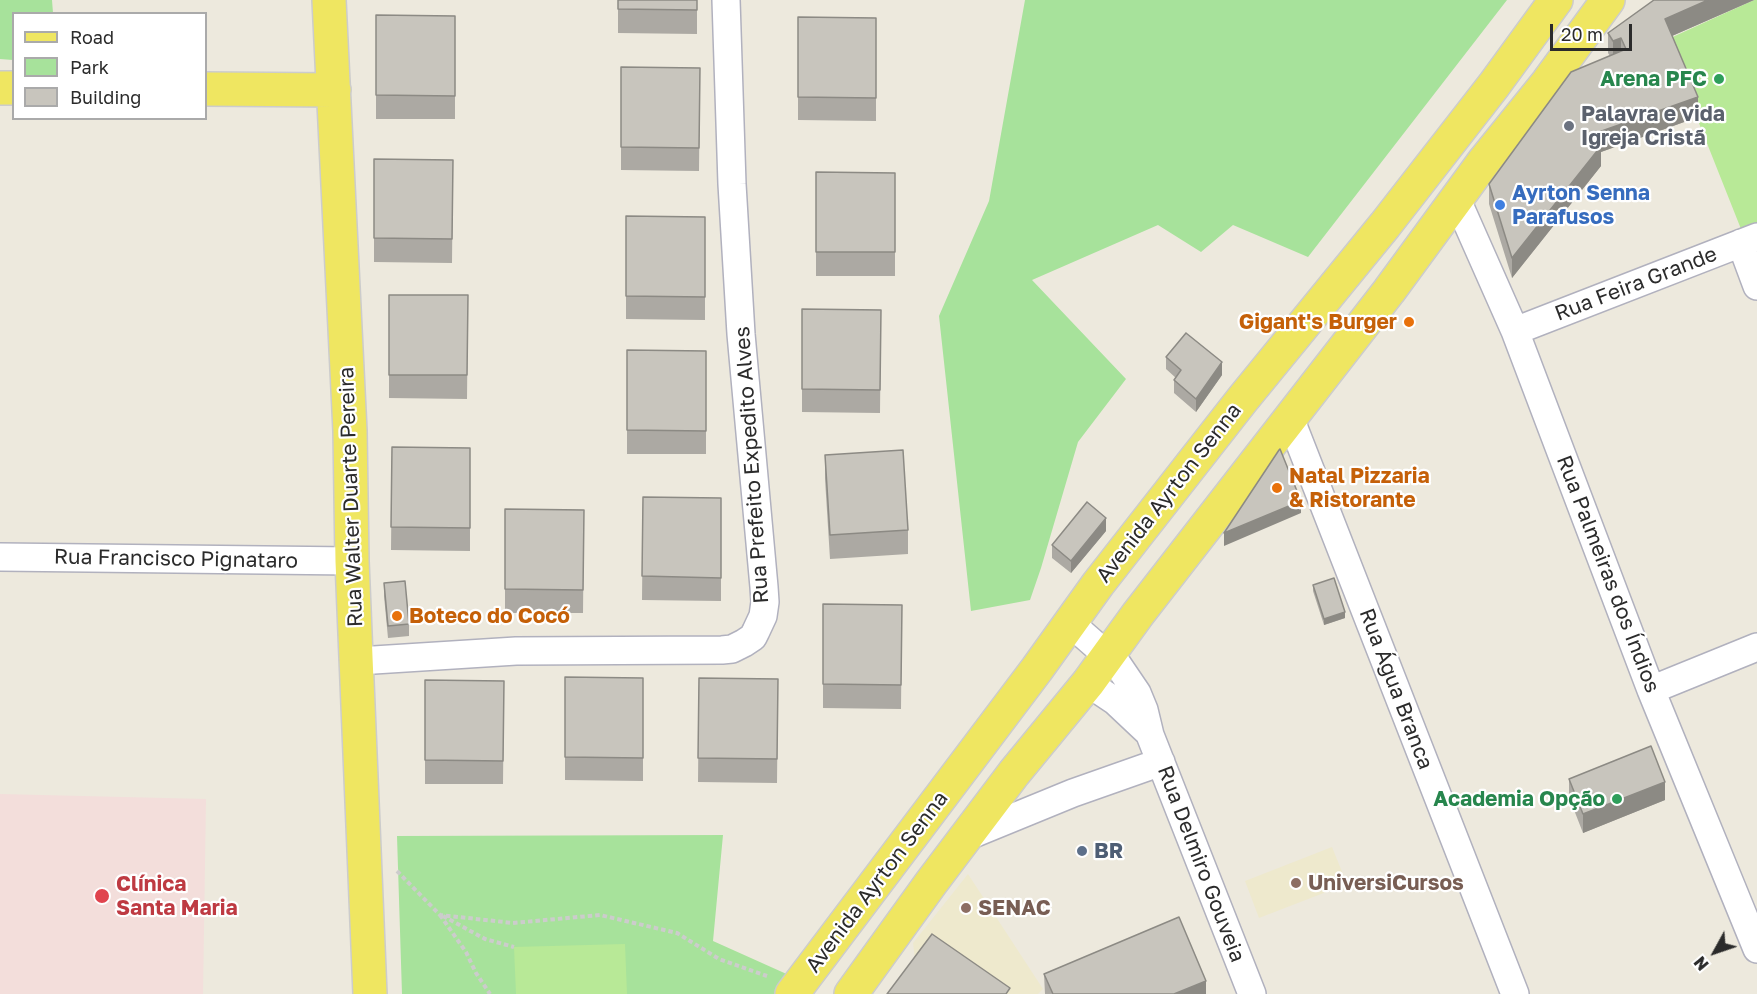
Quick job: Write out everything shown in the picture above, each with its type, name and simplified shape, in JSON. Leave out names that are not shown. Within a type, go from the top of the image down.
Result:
[{"type":"main road","name":"Rua Walter Duarte Pereira","points":[[329,0],[350,431],[352,561],[358,661],[370,994]]},
{"type":"main road","name":"Avenida Ayrton Senna","points":[[784,987],[1037,669],[1070,622],[1242,400],[1385,225],[1494,85],[1556,0]]},
{"type":"main road","name":"Avenida Ayrton Senna","points":[[851,994],[1014,773],[1088,683],[1389,291],[1485,160],[1548,82],[1608,0]]},
{"type":"main road","points":[[1485,160],[1471,148],[1470,140],[1473,131],[1492,104],[1494,85]]},
{"type":"main road","points":[[207,89],[334,90]]},
{"type":"street","name":"Rua Prefeito Expedito Alves","points":[[358,661],[516,651],[722,650],[732,649],[753,637],[763,616],[764,587],[741,334],[732,184],[726,0]]},
{"type":"street","name":"Rua Palmeiras dos Índios","points":[[1457,200],[1515,331],[1652,690],[1757,949]]},
{"type":"street","name":"Rua Feira Grande","points":[[1515,331],[1749,240]]},
{"type":"street","points":[[1749,240],[1757,286]]},
{"type":"street","name":"Rua Água Branca","points":[[1290,418],[1515,994]]},
{"type":"street","name":"Rua Francisco Pignataro","points":[[0,557],[352,561]]},
{"type":"street","name":"Rua Delmiro Gouveia","points":[[1070,622],[1118,665],[1137,693],[1150,735],[1252,994]]},
{"type":"street","points":[[1652,690],[1757,647]]},
{"type":"street","name":"Rua Delmiro Gouveia","points":[[1088,683],[1115,700],[1150,735]]},
{"type":"street","points":[[968,836],[1073,793],[1161,762]]},
{"type":"path","points":[[398,871],[440,915],[466,952],[489,994]]},
{"type":"path","points":[[440,915],[513,923],[600,915],[677,933],[719,959],[784,987]]},
{"type":"path","points":[[440,915],[485,939],[514,947]]},
{"type":"shaded area","name":"Clínica Santa Maria","points":[[0,794],[206,799],[203,994],[0,994]]},
{"type":"shaded area","name":"UniversiCursos","points":[[1332,847],[1347,884],[1259,918],[1245,881]]},
{"type":"shaded area","name":"SENAC","points":[[968,874],[1043,989],[1038,994],[896,994],[915,959],[913,943]]},
{"type":"green space","points":[[0,0],[52,0],[53,12],[12,12],[12,60],[0,59]]},
{"type":"green space","points":[[1025,0],[1507,0],[1308,257],[1233,225],[1201,252],[1158,225],[1032,280],[1126,379],[1078,442],[1030,600],[971,611],[939,316],[989,201]]},
{"type":"green space","name":"Arena PFC","points":[[1757,0],[1757,223],[1741,229],[1666,40]]},
{"type":"green space","points":[[723,835],[713,941],[791,976],[777,994],[402,994],[397,836]]},
{"type":"green space","points":[[625,944],[627,994],[516,994],[514,947]]},
{"type":"building","points":[[618,0],[697,0],[697,10],[618,9]]},
{"type":"building","points":[[1654,0],[1708,0],[1665,19],[1698,97],[1596,133],[1601,146],[1512,258],[1489,184],[1571,72],[1626,49],[1621,38],[1613,41],[1608,33]]},
{"type":"building","points":[[376,15],[455,16],[455,96],[376,95]]},
{"type":"building","points":[[798,17],[876,18],[876,98],[798,97]]},
{"type":"building","points":[[621,67],[700,68],[699,148],[621,147]]},
{"type":"building","points":[[374,159],[453,160],[452,239],[374,238]]},
{"type":"building","points":[[816,172],[895,173],[895,252],[816,252]]},
{"type":"building","points":[[626,216],[705,217],[705,297],[626,296]]},
{"type":"building","points":[[389,295],[468,295],[467,375],[389,375]]},
{"type":"building","points":[[802,309],[881,310],[880,390],[802,389]]},
{"type":"building","points":[[1186,333],[1222,362],[1196,399],[1174,380],[1181,370],[1166,357]]},
{"type":"building","points":[[627,350],[706,351],[706,431],[627,430]]},
{"type":"building","points":[[392,447],[470,448],[470,528],[391,527]]},
{"type":"building","points":[[903,450],[908,530],[830,535],[825,455]]},
{"type":"building","name":"Natal Pizzaria & Ristorante","points":[[1279,450],[1301,501],[1224,533]]},
{"type":"building","points":[[643,497],[721,498],[721,578],[642,576]]},
{"type":"building","points":[[1087,502],[1106,518],[1071,561],[1052,545]]},
{"type":"building","points":[[505,509],[584,510],[583,590],[505,589]]},
{"type":"building","points":[[1334,578],[1345,612],[1324,619],[1313,585]]},
{"type":"building","name":"Boteco do Cocó","points":[[405,581],[409,624],[388,626],[384,583]]},
{"type":"building","points":[[823,604],[902,605],[901,685],[823,684]]},
{"type":"building","points":[[565,677],[643,678],[643,758],[565,757]]},
{"type":"building","points":[[699,678],[778,679],[777,759],[698,758]]},
{"type":"building","points":[[425,680],[504,681],[503,761],[425,760]]},
{"type":"building","points":[[1651,746],[1665,782],[1583,814],[1569,779]]},
{"type":"building","points":[[1179,917],[1206,981],[1174,994],[1053,994],[1044,974]]},
{"type":"building","points":[[932,934],[1010,988],[1006,994],[887,994]]},
{"type":"place","name":"Arena PFC","points":[[1719,79]]},
{"type":"place","name":"Palavra e vida Igreja Cristã","points":[[1569,126]]},
{"type":"place","name":"Ayrton Senna Parafusos","points":[[1500,205]]},
{"type":"place","name":"Gigant's Burger","points":[[1409,322]]},
{"type":"place","name":"Natal Pizzaria & Ristorante","points":[[1277,488]]},
{"type":"place","name":"Boteco do Cocó","points":[[397,616]]},
{"type":"place","name":"Academia Opção","points":[[1617,799]]},
{"type":"place","name":"BR","points":[[1082,851]]},
{"type":"place","name":"UniversiCursos","points":[[1296,883]]},
{"type":"place","name":"Clínica Santa Maria","points":[[102,896]]},
{"type":"place","name":"SENAC","points":[[966,908]]}]
